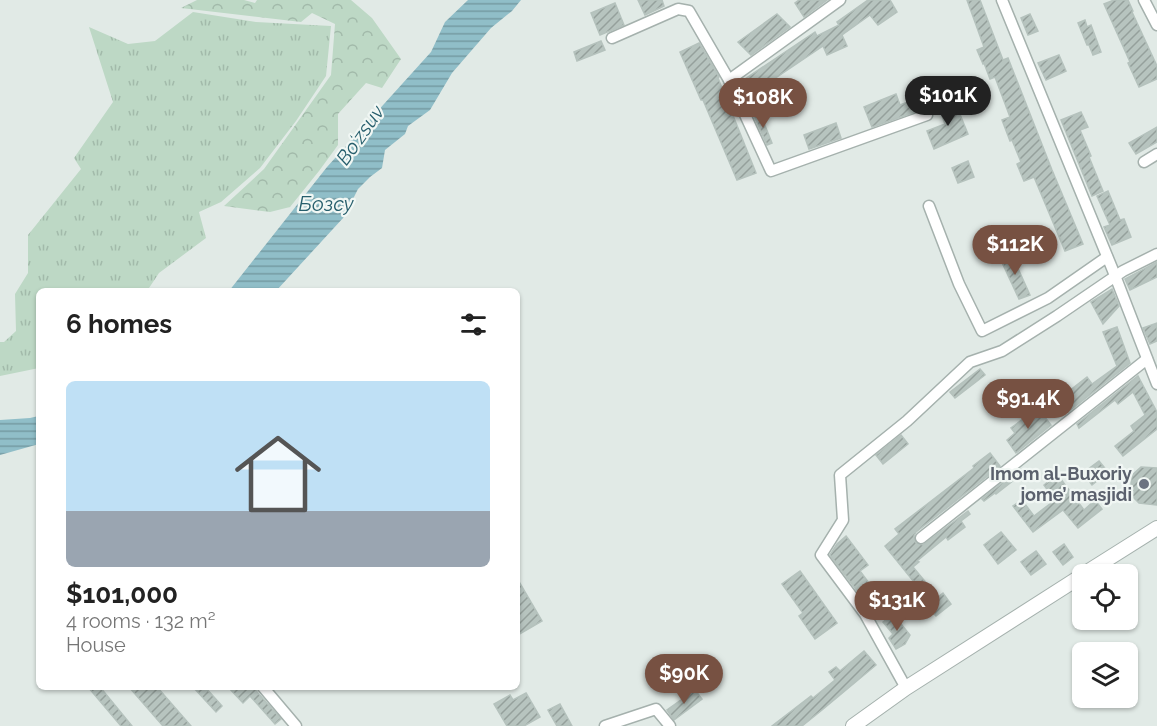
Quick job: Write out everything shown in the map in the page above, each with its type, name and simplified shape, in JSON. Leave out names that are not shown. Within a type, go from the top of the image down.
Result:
[{"type":"street","points":[[729,80],[840,0]]},
{"type":"street","points":[[1002,0],[1157,384]]},
{"type":"street","points":[[1144,0],[1157,25]]},
{"type":"street","points":[[612,38],[678,9],[689,10],[729,80],[771,171],[927,115]]},
{"type":"street","points":[[1144,162],[1157,154]]},
{"type":"street","points":[[929,206],[959,284],[982,331],[1112,268],[1123,272],[1157,254]]},
{"type":"street","points":[[906,688],[865,614],[821,555],[843,520],[840,475],[907,421],[970,362],[1002,351],[1112,268]]},
{"type":"street","points":[[921,538],[1147,359]]},
{"type":"street","points":[[1101,564],[1157,528]]},
{"type":"street","points":[[852,726],[906,688],[1072,583]]},
{"type":"street","points":[[266,690],[296,726]]},
{"type":"street","points":[[606,726],[656,709],[670,726]]},
{"type":"green space","points":[[197,0],[244,0],[255,3],[257,0],[351,0],[372,18],[401,59],[382,88],[366,83],[338,114],[338,145],[290,207],[270,212],[224,206],[264,169],[331,75],[335,24],[312,13],[301,22],[181,8]]},
{"type":"green space","points":[[193,12],[256,22],[331,26],[326,76],[296,121],[260,168],[221,202],[199,212],[206,238],[159,273],[149,288],[36,288],[36,369],[0,376],[0,342],[4,342],[16,331],[15,294],[28,273],[28,235],[81,169],[74,158],[113,102],[89,27],[128,44],[155,41]]},
{"type":"water","name":"Бозсу","points":[[468,0],[521,0],[512,11],[491,28],[452,73],[430,110],[408,126],[405,134],[385,150],[382,168],[358,189],[344,217],[279,288],[231,288],[327,167],[431,52],[445,22]]},
{"type":"water","points":[[36,417],[36,445],[0,455],[0,420]]},
{"type":"building","points":[[638,0],[662,0],[664,6],[645,15]]},
{"type":"building","points":[[799,0],[827,0],[804,17],[795,3]]},
{"type":"building","points":[[868,0],[890,0],[897,12],[878,25],[870,15],[842,35],[847,46],[827,55],[823,46],[746,98],[739,83],[815,32],[817,36],[839,25],[837,22]]},
{"type":"building","points":[[967,0],[980,0],[1003,60],[1008,58],[1083,244],[1065,251],[1034,177],[1024,181],[1017,164],[1021,162],[1002,120],[1010,117],[995,77],[990,79],[977,50],[984,47]]},
{"type":"building","points":[[1114,0],[1128,0],[1157,66],[1157,79],[1139,87],[1104,4]]},
{"type":"building","points":[[615,3],[624,25],[600,35],[591,13]]},
{"type":"building","points":[[777,14],[790,27],[751,55],[738,42]]},
{"type":"building","points":[[1030,14],[1038,31],[1028,35],[1021,18]]},
{"type":"building","points":[[1085,20],[1087,27],[1091,25],[1101,52],[1093,55],[1078,23]]},
{"type":"building","points":[[601,41],[605,50],[577,61],[574,52]]},
{"type":"building","points":[[699,43],[719,77],[756,173],[737,180],[680,52]]},
{"type":"building","points":[[1059,55],[1066,71],[1046,80],[1038,63]]},
{"type":"building","points":[[896,94],[900,105],[916,99],[920,110],[872,127],[864,107]]},
{"type":"building","points":[[955,102],[968,134],[934,149],[927,131],[945,124],[939,108]]},
{"type":"building","points":[[1081,112],[1088,127],[1080,130],[1103,191],[1092,196],[1061,120]]},
{"type":"building","points":[[760,113],[772,143],[767,145],[754,116]]},
{"type":"building","points":[[836,123],[841,138],[809,149],[804,135]]},
{"type":"building","points":[[1157,127],[1157,142],[1136,154],[1129,143]]},
{"type":"building","points":[[968,161],[974,177],[958,183],[952,168]]},
{"type":"building","points":[[1108,191],[1120,220],[1124,219],[1131,237],[1112,245],[1104,227],[1110,225],[1097,196]]},
{"type":"building","points":[[999,238],[1005,253],[989,260],[982,245]]},
{"type":"building","points":[[1011,253],[1030,295],[1019,299],[1000,258]]},
{"type":"building","points":[[1157,262],[1157,277],[1130,290],[1125,279]]},
{"type":"building","points":[[1112,289],[1119,306],[1103,324],[1091,302]]},
{"type":"building","points":[[1157,323],[1157,341],[1150,344],[1143,328]]},
{"type":"building","points":[[1117,327],[1130,363],[1068,412],[1057,398],[1087,377],[1092,384],[1117,366],[1103,332]]},
{"type":"building","points":[[980,369],[985,375],[955,398],[950,392]]},
{"type":"building","points":[[1138,376],[1157,412],[1157,429],[1123,456],[1115,446],[1134,431],[1131,426],[1145,415],[1133,392],[1118,404],[1115,400],[1079,428],[1077,424]]},
{"type":"building","points":[[1038,408],[1051,425],[1016,453],[1007,440],[1015,433],[1011,428]]},
{"type":"building","points":[[901,435],[908,444],[883,464],[876,455]]},
{"type":"building","points":[[990,453],[1000,466],[916,532],[914,536],[916,543],[923,545],[968,511],[970,514],[961,521],[965,527],[948,540],[946,537],[913,567],[938,597],[943,593],[951,604],[936,616],[927,606],[931,603],[885,546],[899,534],[895,529]]},
{"type":"building","points":[[1099,461],[1108,472],[1092,485],[1083,473]]},
{"type":"building","name":"Imom al-Buxoriy jome’ masjidi","points":[[1141,467],[1157,468],[1157,505],[1139,503],[1130,494],[1132,475]]},
{"type":"building","points":[[1020,469],[1023,473],[996,494],[984,501],[982,499]]},
{"type":"building","points":[[1057,474],[1084,510],[1095,500],[1102,509],[1078,528],[1063,510],[1033,532],[1013,506],[1022,500],[1034,516],[1055,500],[1044,485]]},
{"type":"building","points":[[1001,532],[1016,550],[998,564],[984,545]]},
{"type":"building","points":[[846,536],[868,565],[860,571],[878,595],[867,604],[830,555]]},
{"type":"building","points":[[1064,544],[1073,557],[1063,565],[1053,552]]},
{"type":"building","points":[[1036,551],[1046,564],[1031,575],[1021,562]]},
{"type":"building","points":[[800,571],[837,623],[815,639],[799,616],[803,613],[782,584]]},
{"type":"building","points":[[520,583],[542,621],[520,634]]},
{"type":"building","points":[[893,614],[910,635],[905,644],[896,649],[889,638],[893,634],[883,622]]},
{"type":"building","points":[[864,651],[876,665],[822,710],[802,726],[772,726],[835,680],[829,672],[836,667],[840,671]]},
{"type":"building","points":[[91,690],[102,690],[132,726],[121,726]]},
{"type":"building","points":[[132,690],[160,690],[191,726],[163,726]]},
{"type":"building","points":[[196,690],[208,690],[222,706],[216,712]]},
{"type":"building","points":[[231,690],[257,690],[281,719],[275,724],[250,696],[243,703]]},
{"type":"building","points":[[695,690],[702,699],[674,720],[667,710]]},
{"type":"building","points":[[526,693],[540,717],[524,726],[507,726],[494,704],[510,695],[513,700]]},
{"type":"building","points":[[560,704],[572,726],[557,726],[548,710]]},
{"type":"place","name":"Imom al-Buxoriy jome’ masjidi","points":[[1144,484]]},
{"type":"water label","name":"Boʻzsuv","points":[[360,135]]}]
